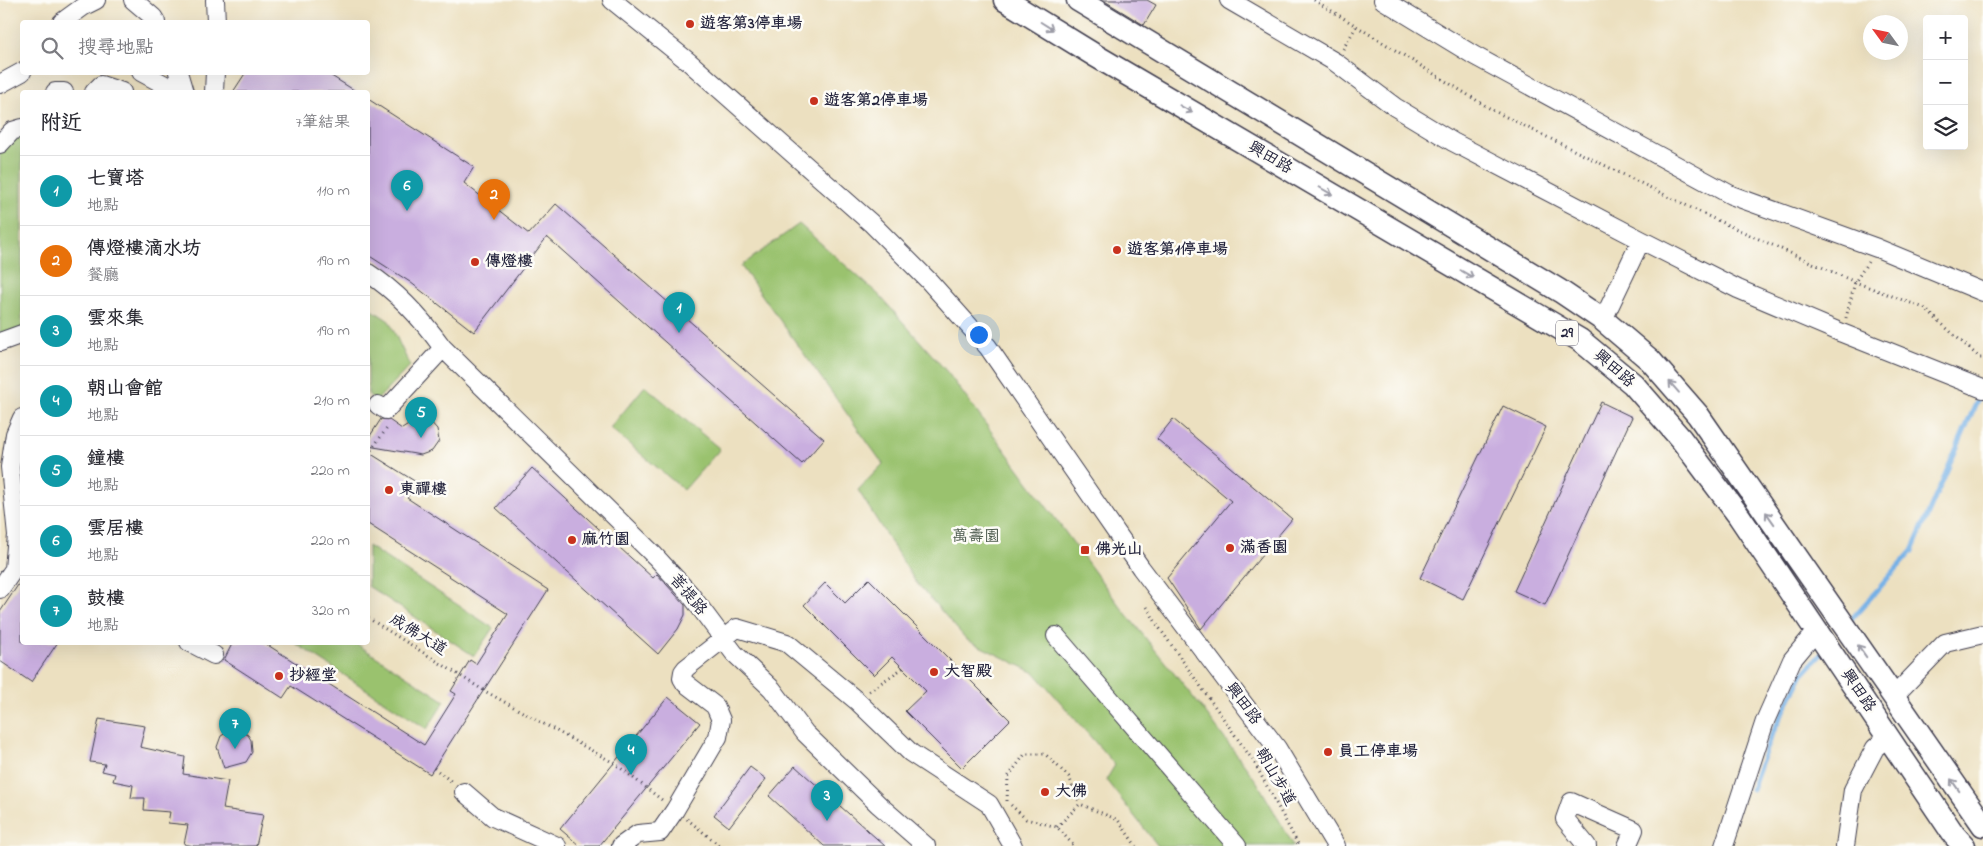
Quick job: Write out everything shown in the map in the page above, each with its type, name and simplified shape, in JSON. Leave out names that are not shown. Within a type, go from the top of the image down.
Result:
[{"type":"main road","name":"興田路","points":[[1005,0],[1096,56],[1580,340],[1633,384],[1682,439],[1739,516],[1954,835],[1964,846]]},
{"type":"main road","name":"興田路","points":[[1078,0],[1552,286],[1603,320],[1650,360],[1698,415],[1983,825]]},
{"type":"main road","points":[[1226,132],[1244,100]]},
{"type":"street","points":[[65,20],[96,0]]},
{"type":"street","points":[[133,0],[155,20]]},
{"type":"street","points":[[215,0],[216,20]]},
{"type":"street","name":"興田路","points":[[612,0],[689,62],[871,223],[929,281],[988,347],[1141,568],[1277,748],[1336,846]]},
{"type":"street","points":[[1229,0],[1335,62],[1395,107],[1453,142],[1641,240],[1738,289],[1983,389]]},
{"type":"street","points":[[1383,0],[1475,56],[1731,195],[1877,248],[1983,292]]},
{"type":"street","points":[[0,84],[20,73]]},
{"type":"street","points":[[147,75],[174,90]]},
{"type":"street","points":[[179,75],[183,90]]},
{"type":"street","points":[[214,90],[215,75]]},
{"type":"street","points":[[96,90],[101,85],[116,90]]},
{"type":"street","points":[[0,144],[12,131],[20,129]]},
{"type":"street","points":[[1603,320],[1641,240]]},
{"type":"street","name":"菩提路","points":[[370,276],[405,303],[426,324],[443,348],[655,556],[690,594],[734,653],[772,689],[805,734],[879,805],[926,846]]},
{"type":"street","points":[[0,342],[20,335]]},
{"type":"street","points":[[378,405],[386,410],[443,348]]},
{"type":"street","points":[[0,589],[14,568],[17,535],[10,467],[15,434],[20,423]]},
{"type":"street","points":[[621,846],[638,834],[660,832],[718,738],[721,720],[715,706],[685,683],[682,678],[683,672],[737,628],[787,643],[856,700],[911,753],[989,804],[1013,846]]},
{"type":"street","points":[[1724,846],[1765,721],[1792,660],[1817,630]]},
{"type":"street","points":[[1894,696],[1945,643],[1983,634]]},
{"type":"street","points":[[1056,636],[1237,846]]},
{"type":"street","points":[[195,645],[214,655]]},
{"type":"street","points":[[1845,846],[1853,790],[1875,748],[1888,737]]},
{"type":"street","points":[[464,792],[493,817],[557,846]]},
{"type":"street","points":[[1587,846],[1565,819],[1571,802],[1634,830],[1627,846]]},
{"type":"path","points":[[1314,0],[1494,111],[1712,218],[1855,282],[1924,308],[1980,358],[1983,358]]},
{"type":"path","points":[[1335,62],[1356,27]]},
{"type":"path","points":[[1842,333],[1855,282],[1877,248]]},
{"type":"path","points":[[370,451],[391,422]]},
{"type":"path","name":"朝山步道","points":[[1146,605],[1158,626],[1254,762],[1300,846]]},
{"type":"path","name":"成佛大道","points":[[370,619],[454,672],[614,763],[720,846]]},
{"type":"path","points":[[856,700],[903,668]]},
{"type":"path","points":[[1010,810],[1008,802],[1008,777],[1025,754],[1045,754],[1069,777],[1080,804],[1118,820],[1136,846]]},
{"type":"path","points":[[434,768],[464,792]]},
{"type":"path","points":[[1008,802],[1026,819],[1057,828],[1074,846]]},
{"type":"path","points":[[1057,828],[1080,804]]},
{"type":"green space","points":[[20,133],[20,337],[0,342],[0,148]]},
{"type":"green space","name":"萬壽園","points":[[799,224],[879,295],[948,373],[1119,605],[1201,707],[1257,782],[1294,846],[1158,846],[1106,780],[1115,765],[1035,673],[967,640],[915,581],[858,490],[883,464],[741,266]]},
{"type":"green space","points":[[370,308],[389,321],[410,366],[376,401],[370,396]]},
{"type":"green space","points":[[645,386],[720,449],[684,490],[610,428]]},
{"type":"green space","points":[[370,547],[493,628],[474,656],[370,587]]},
{"type":"green space","points":[[298,645],[358,645],[445,701],[427,729]]},
{"type":"building","points":[[1103,0],[1147,0],[1156,5],[1144,25]]},
{"type":"building","points":[[244,75],[330,75],[354,90],[234,90]]},
{"type":"building","points":[[370,100],[474,167],[464,183],[529,234],[556,204],[824,439],[802,464],[547,237],[474,332],[410,282],[370,256]]},
{"type":"building","points":[[1601,402],[1632,417],[1545,605],[1514,591]]},
{"type":"building","points":[[1503,406],[1546,427],[1463,599],[1420,578]]},
{"type":"building","points":[[381,419],[389,420],[402,429],[418,419],[429,420],[437,429],[439,441],[432,451],[421,455],[370,446],[370,436]]},
{"type":"building","name":"滿香園","points":[[1173,419],[1292,519],[1201,629],[1167,578],[1231,501],[1157,439]]},
{"type":"building","points":[[370,453],[416,482],[407,498],[548,590],[430,774],[291,686],[283,698],[224,660],[232,645],[268,645],[424,745],[456,694],[451,691],[470,660],[476,664],[508,614],[370,525]]},
{"type":"building","name":"麻竹園","points":[[532,468],[653,578],[657,574],[685,605],[685,615],[678,629],[658,654],[496,508]]},
{"type":"building","name":"大智殿","points":[[869,579],[1010,720],[962,768],[905,711],[926,691],[892,657],[874,675],[804,605],[825,583],[845,603]]},
{"type":"building","points":[[20,582],[20,645],[56,645],[31,682],[0,661],[0,612]]},
{"type":"building","points":[[668,697],[700,723],[599,846],[580,846],[560,829]]},
{"type":"building","points":[[99,719],[145,726],[140,747],[185,757],[183,774],[228,781],[223,809],[263,815],[256,846],[194,846],[184,844],[188,825],[168,823],[170,812],[144,810],[145,798],[131,798],[133,785],[113,781],[115,774],[102,771],[105,764],[90,762]]},
{"type":"building","points":[[231,730],[248,735],[251,740],[252,752],[246,762],[224,768],[217,747],[221,736]]},
{"type":"building","points":[[795,766],[885,846],[824,846],[769,796]]},
{"type":"building","points":[[750,767],[766,779],[729,827],[714,815]]},
{"type":"waterway","points":[[1849,622],[1912,551],[1981,392]]},
{"type":"waterway","points":[[1752,789],[1770,738],[1803,674],[1824,651]]},
{"type":"place","name":"遊客第3停車場","points":[[690,24]]},
{"type":"place","name":"遊客第2停車場","points":[[814,101]]},
{"type":"place","name":"雲居樓","points":[[407,211]]},
{"type":"place","name":"傳燈樓滴水坊","points":[[494,220]]},
{"type":"place","name":"遊客第1停車場","points":[[1117,250]]},
{"type":"place","name":"傳燈樓","points":[[475,262]]},
{"type":"place","name":"七寶塔","points":[[679,333]]},
{"type":"place","name":"鐘樓","points":[[421,438]]},
{"type":"place","name":"東禪樓","points":[[389,490]]},
{"type":"place","name":"麻竹園","points":[[572,540]]},
{"type":"place","name":"滿香園","points":[[1230,548]]},
{"type":"place","name":"佛光山","points":[[1085,550]]},
{"type":"place","name":"大智殿","points":[[934,672]]},
{"type":"place","name":"抄經堂","points":[[279,676]]},
{"type":"place","name":"鼓樓","points":[[235,749]]},
{"type":"place","name":"員工停車場","points":[[1328,752]]},
{"type":"place","name":"朝山會館","points":[[631,775]]},
{"type":"place","name":"大佛","points":[[1045,792]]},
{"type":"place","name":"雲來集","points":[[827,821]]}]
